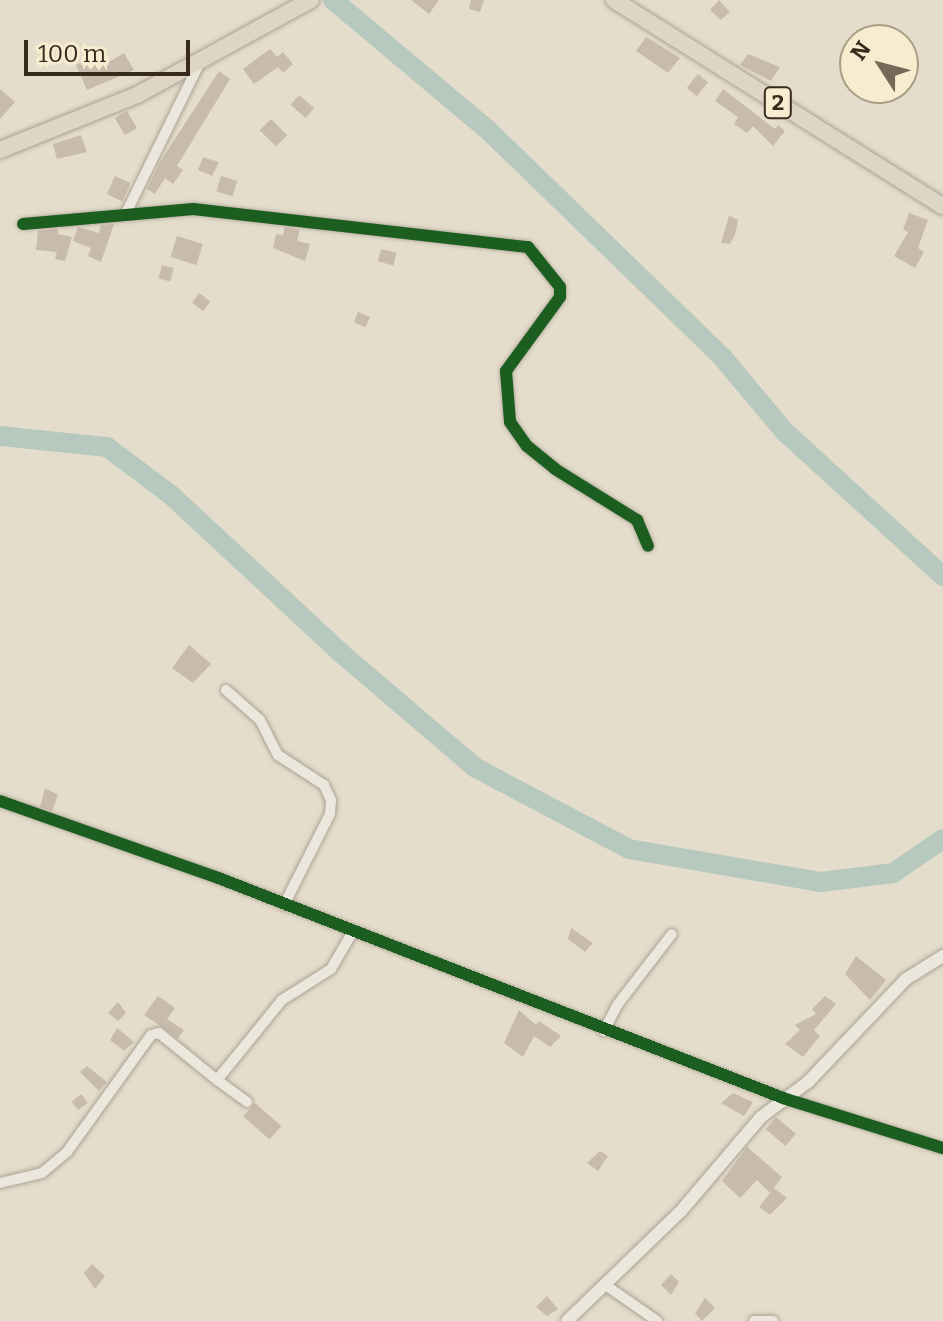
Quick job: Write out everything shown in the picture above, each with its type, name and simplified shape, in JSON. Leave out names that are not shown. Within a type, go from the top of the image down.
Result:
[{"type":"highway","points":[[0,150],[139,94],[311,0]]},
{"type":"highway","name":"2","points":[[614,0],[943,206]]},
{"type":"street","points":[[127,211],[200,62]]},
{"type":"street","points":[[23,224],[127,211],[193,209],[312,219],[528,247],[560,287],[560,297],[506,371],[510,422],[527,446],[555,469],[637,520],[648,546]]},
{"type":"street","points":[[226,690],[260,720],[278,755],[324,785],[331,800],[330,814],[284,905]]},
{"type":"street","points":[[0,801],[284,905],[783,1098],[943,1148]]},
{"type":"street","points":[[217,1080],[282,1000],[331,969],[352,933]]},
{"type":"street","points":[[604,1031],[618,1004],[672,934]]},
{"type":"street","points":[[567,1321],[681,1211],[783,1098],[808,1082],[906,979],[943,956]]},
{"type":"street","points":[[0,1183],[42,1173],[67,1152],[151,1035],[159,1033],[247,1102]]},
{"type":"street","points":[[604,1284],[657,1321]]},
{"type":"street","points":[[754,1321],[773,1321]]},
{"type":"building","points":[[411,0],[439,0],[429,14]]},
{"type":"building","points":[[471,0],[484,0],[480,12],[469,9]]},
{"type":"building","points":[[719,0],[730,12],[721,20],[710,10]]},
{"type":"building","points":[[646,37],[680,58],[668,73],[636,51]]},
{"type":"building","points":[[270,49],[277,57],[283,52],[293,64],[283,73],[278,67],[254,84],[243,69]]},
{"type":"building","points":[[102,52],[107,63],[124,53],[134,70],[87,90],[76,65]]},
{"type":"building","points":[[748,54],[780,67],[771,81],[740,65]]},
{"type":"building","points":[[219,71],[230,79],[177,166],[183,170],[173,184],[165,178],[155,194],[147,189],[160,162]]},
{"type":"building","points":[[698,74],[708,82],[697,96],[687,88]]},
{"type":"building","points":[[0,89],[15,102],[0,119]]},
{"type":"building","points":[[723,89],[775,129],[778,125],[785,131],[773,146],[753,126],[747,133],[734,124],[738,117],[715,101]]},
{"type":"building","points":[[299,95],[314,108],[306,118],[290,105]]},
{"type":"building","points":[[127,111],[137,128],[125,135],[115,118]]},
{"type":"building","points":[[271,119],[287,135],[276,147],[260,130]]},
{"type":"building","points":[[81,135],[87,152],[57,159],[53,144]]},
{"type":"building","points":[[203,157],[219,162],[212,176],[198,170]]},
{"type":"building","points":[[115,176],[131,183],[122,201],[107,194]]},
{"type":"building","points":[[221,176],[237,181],[233,196],[216,191]]},
{"type":"building","points":[[909,213],[928,220],[918,248],[924,252],[915,268],[894,256],[908,232],[903,230]]},
{"type":"building","points":[[729,216],[738,220],[735,235],[730,244],[721,243]]},
{"type":"building","points":[[114,224],[101,262],[88,256],[91,248],[73,241],[78,227],[99,233],[101,225]]},
{"type":"building","points":[[285,227],[300,230],[297,241],[310,244],[305,261],[273,248],[276,234],[283,235]]},
{"type":"building","points":[[58,229],[58,234],[72,237],[65,261],[55,259],[57,252],[36,250],[38,231]]},
{"type":"building","points":[[177,236],[203,244],[196,265],[171,257]]},
{"type":"building","points":[[381,249],[397,253],[393,265],[378,262]]},
{"type":"building","points":[[162,265],[174,268],[170,281],[159,279]]},
{"type":"building","points":[[199,293],[210,301],[203,311],[192,303]]},
{"type":"building","points":[[358,312],[370,317],[366,327],[354,322]]},
{"type":"building","points":[[189,645],[211,664],[193,683],[172,668]]},
{"type":"building","points":[[45,788],[58,795],[52,811],[40,807]]},
{"type":"building","points":[[571,928],[593,943],[585,952],[568,939]]},
{"type":"building","points":[[856,956],[886,980],[870,1000],[845,974]]},
{"type":"building","points":[[158,996],[175,1008],[167,1019],[184,1030],[178,1038],[144,1015]]},
{"type":"building","points":[[825,996],[836,1004],[814,1030],[820,1036],[803,1057],[785,1044],[800,1030],[795,1025],[816,1014],[812,1009]]},
{"type":"building","points":[[118,1002],[126,1013],[118,1021],[108,1013]]},
{"type":"building","points":[[519,1010],[536,1025],[539,1021],[561,1036],[550,1047],[534,1036],[523,1057],[504,1043]]},
{"type":"building","points":[[117,1028],[134,1042],[124,1051],[110,1040]]},
{"type":"building","points":[[87,1066],[107,1082],[99,1091],[80,1072]]},
{"type":"building","points":[[733,1093],[753,1102],[744,1116],[721,1103]]},
{"type":"building","points":[[81,1094],[88,1103],[78,1110],[72,1101]]},
{"type":"building","points":[[255,1103],[281,1126],[270,1140],[243,1117]]},
{"type":"building","points":[[776,1117],[796,1134],[786,1146],[766,1129]]},
{"type":"building","points":[[747,1147],[782,1177],[770,1193],[757,1180],[740,1198],[722,1181]]},
{"type":"building","points":[[600,1151],[608,1156],[598,1171],[587,1163]]},
{"type":"building","points":[[774,1188],[787,1198],[770,1215],[759,1207]]},
{"type":"building","points":[[92,1264],[105,1276],[95,1289],[84,1273]]},
{"type":"building","points":[[671,1274],[679,1282],[671,1295],[661,1285]]},
{"type":"building","points":[[547,1296],[558,1309],[547,1316],[536,1307]]},
{"type":"building","points":[[705,1298],[715,1308],[702,1321],[695,1313]]},
{"type":"waterway","points":[[333,0],[489,131],[723,358],[784,431],[943,576]]},
{"type":"waterway","points":[[0,436],[107,447],[171,495],[342,654],[476,768],[629,849],[821,882],[893,873],[943,839]]},
{"type":"cycle path","points":[[23,224],[193,209],[528,247],[560,287],[560,297],[506,371],[510,422],[527,446],[555,469],[637,520],[648,546]]},
{"type":"cycle path","points":[[0,801],[216,877],[783,1098],[943,1148]]}]
